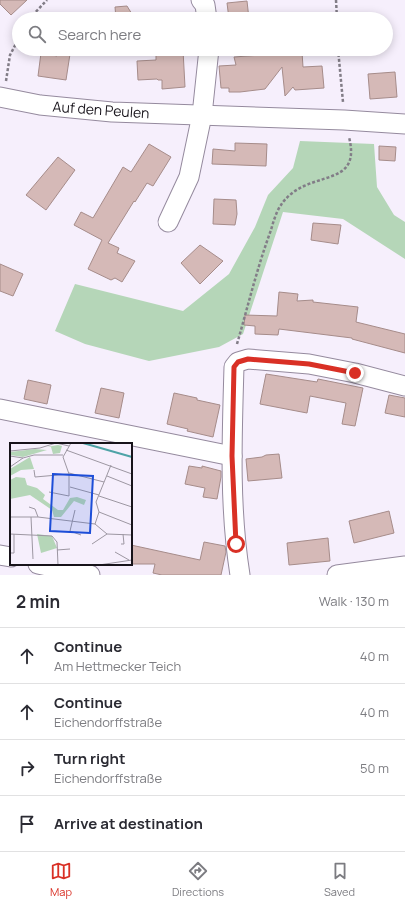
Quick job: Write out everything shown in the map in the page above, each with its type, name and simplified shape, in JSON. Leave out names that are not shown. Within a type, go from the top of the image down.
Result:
[{"type":"street","points":[[201,0],[205,5],[206,12]]},
{"type":"street","points":[[168,222],[189,177],[202,115],[208,56]]},
{"type":"street","name":"Auf den Peulen","points":[[2,97],[40,105],[112,112],[344,120],[405,124]]},
{"type":"street","points":[[240,575],[236,554],[232,456],[234,367],[238,362],[248,359],[309,364],[355,373],[405,386]]},
{"type":"street","points":[[0,409],[232,456]]},
{"type":"street","points":[[0,555],[10,558]]},
{"type":"street","points":[[43,565],[90,575]]},
{"type":"street","points":[[337,575],[405,566]]},
{"type":"path","points":[[36,12],[47,0]]},
{"type":"path","points":[[336,0],[337,12]]},
{"type":"path","points":[[2,97],[12,51]]},
{"type":"path","points":[[238,362],[236,349],[258,266],[279,206],[289,196],[303,186],[334,175],[346,168],[351,158],[350,142],[344,120],[339,56]]},
{"type":"green space","points":[[300,141],[374,144],[377,187],[394,215],[405,222],[405,259],[343,219],[283,212],[243,334],[219,347],[149,361],[85,344],[55,331],[75,284],[183,311],[229,274],[255,227],[268,195],[293,168]]},
{"type":"building","points":[[0,0],[27,0],[14,12],[12,12],[11,15],[0,4]]},
{"type":"building","points":[[247,1],[248,12],[228,12],[227,3]]},
{"type":"building","points":[[127,6],[131,12],[115,12],[115,7]]},
{"type":"building","points":[[41,56],[70,56],[66,80],[38,76]]},
{"type":"building","points":[[156,56],[183,56],[185,87],[162,89],[162,80],[138,80],[137,61],[156,60]]},
{"type":"building","points":[[302,56],[303,67],[322,66],[324,88],[295,90],[293,87],[285,96],[282,67],[265,89],[229,92],[229,88],[221,88],[219,66],[236,65],[234,57]]},
{"type":"building","points":[[395,72],[397,97],[370,99],[368,74]]},
{"type":"building","points":[[235,143],[267,144],[266,166],[212,164],[213,149],[235,151]]},
{"type":"building","points":[[149,144],[171,157],[153,186],[147,183],[108,243],[119,248],[117,253],[135,261],[122,282],[115,278],[111,280],[88,269],[102,240],[74,225],[81,212],[93,218],[123,167],[131,172]]},
{"type":"building","points":[[379,146],[396,147],[395,161],[379,160]]},
{"type":"building","points":[[58,157],[75,170],[46,210],[26,195]]},
{"type":"building","points":[[214,199],[236,200],[237,214],[235,225],[213,224]]},
{"type":"building","points":[[313,223],[341,225],[338,244],[311,240]]},
{"type":"building","points":[[200,245],[223,261],[200,284],[181,263]]},
{"type":"building","points":[[0,264],[23,274],[13,296],[0,291]]},
{"type":"building","points":[[279,292],[298,294],[297,301],[313,300],[313,302],[358,307],[356,322],[405,334],[405,353],[352,338],[279,329],[278,335],[255,334],[255,326],[244,325],[245,315],[277,316]]},
{"type":"building","points":[[266,374],[317,382],[318,379],[363,388],[355,426],[342,424],[346,403],[310,396],[307,413],[260,404]]},
{"type":"building","points":[[28,380],[51,385],[47,404],[24,399]]},
{"type":"building","points":[[101,388],[124,393],[119,418],[95,413]]},
{"type":"building","points":[[174,393],[220,405],[213,437],[187,431],[188,429],[167,424]]},
{"type":"building","points":[[389,395],[405,398],[405,417],[385,413]]},
{"type":"building","points":[[279,454],[282,478],[248,481],[246,459]]},
{"type":"building","points":[[189,466],[202,468],[202,466],[221,471],[217,499],[203,497],[205,488],[185,484]]},
{"type":"building","points":[[389,511],[394,533],[354,543],[349,521]]},
{"type":"building","points":[[328,538],[330,561],[289,565],[287,543]]},
{"type":"building","points":[[204,542],[225,546],[226,552],[221,575],[162,575],[153,573],[155,564],[132,564],[132,545],[200,560]]},
{"type":"route","points":[[236,544],[232,456],[234,367],[238,362],[248,359],[309,364],[355,373]]}]
